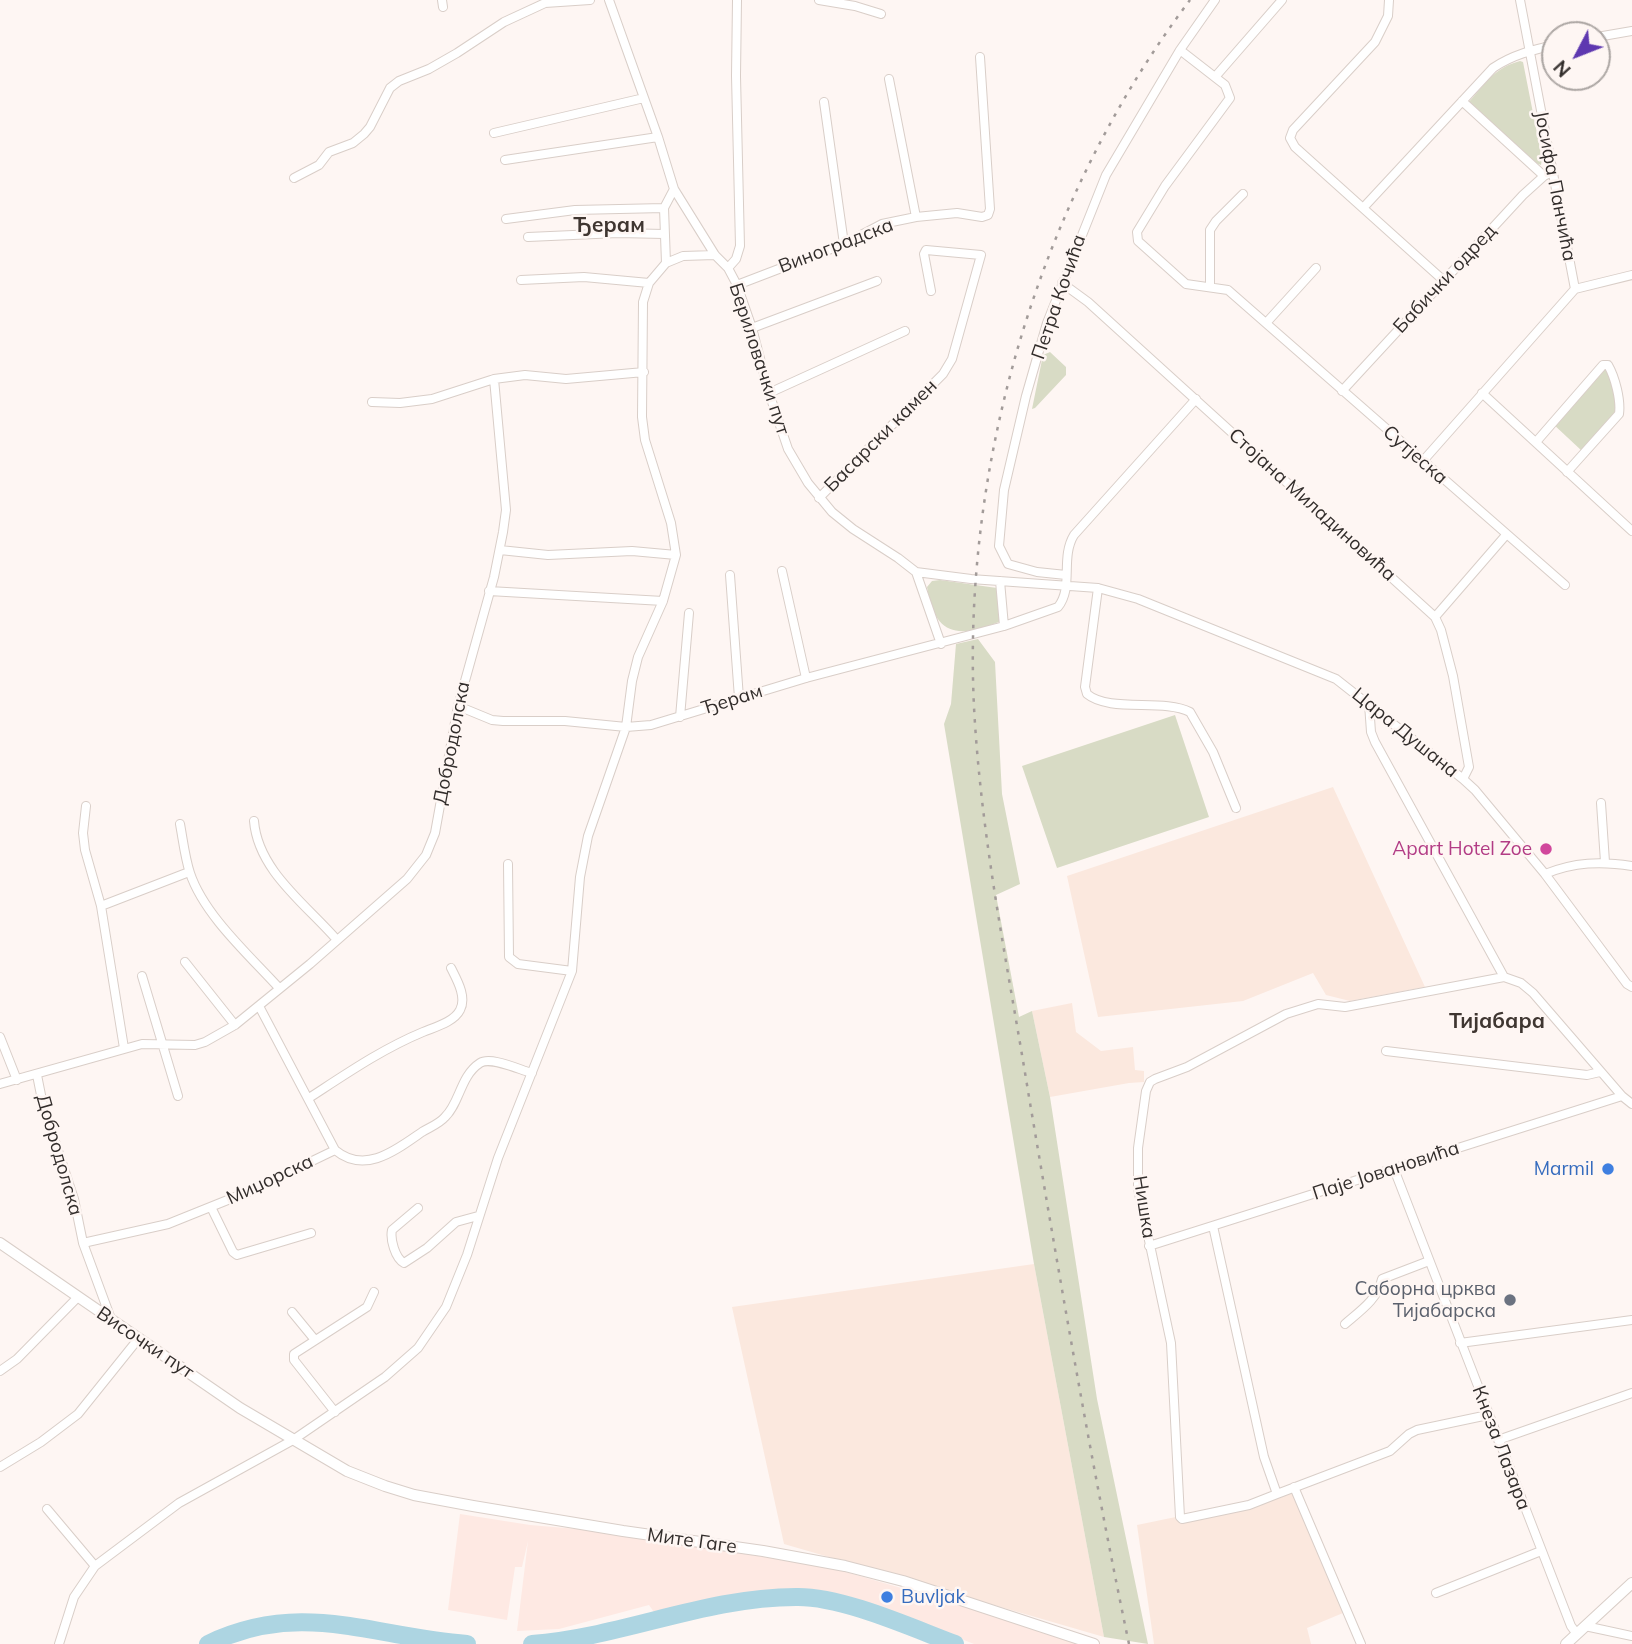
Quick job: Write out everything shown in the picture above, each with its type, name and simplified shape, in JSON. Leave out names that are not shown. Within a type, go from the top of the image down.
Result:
[{"type":"main road","name":"Височки пут","points":[[2,1248],[240,1408],[293,1440]]},
{"type":"main road","name":"Мите Гаге","points":[[293,1440],[347,1471],[414,1495],[845,1566],[903,1581],[1094,1644]]},
{"type":"main road","points":[[1566,1644],[1632,1583]]},
{"type":"street","points":[[294,178],[319,164],[329,152],[353,143],[363,134],[370,127],[390,88],[399,81],[438,64],[504,22],[545,3],[590,0]]},
{"type":"street","name":"Бериловачки пут","points":[[608,0],[674,189],[737,285],[788,449],[819,498],[853,529],[916,572]]},
{"type":"street","points":[[728,268],[736,259],[740,246],[737,0]]},
{"type":"street","points":[[819,0],[881,14]]},
{"type":"street","name":"Петра Кочића","points":[[1066,575],[1037,572],[1009,564],[999,545],[1004,490],[1026,396],[1047,323],[1106,175],[1180,50],[1215,0]]},
{"type":"street","points":[[1180,50],[1216,76],[1282,0]]},
{"type":"street","points":[[1389,0],[1388,16],[1375,42],[1293,130],[1290,138],[1295,147],[1443,280]]},
{"type":"street","name":"Јосифа Панчића","points":[[1520,0],[1548,174],[1575,289]]},
{"type":"street","points":[[1611,35],[1632,31]]},
{"type":"street","points":[[1363,208],[1493,68],[1507,59],[1541,48]]},
{"type":"street","name":"Виноградска","points":[[737,285],[844,244],[882,225],[957,213],[982,217],[990,212],[980,57]]},
{"type":"street","name":"Сутјеска","points":[[1216,76],[1229,90],[1229,101],[1203,131],[1165,186],[1137,235],[1138,241],[1186,284],[1228,290],[1422,462],[1566,584]]},
{"type":"street","points":[[889,79],[916,218]]},
{"type":"street","points":[[494,133],[644,98]]},
{"type":"street","name":"Јосифа Панчића","points":[[1462,101],[1548,174]]},
{"type":"street","points":[[824,102],[844,244]]},
{"type":"street","points":[[505,160],[658,137]]},
{"type":"street","name":"Бабички одред","points":[[1342,391],[1443,280],[1548,174]]},
{"type":"street","points":[[666,263],[664,208],[674,189]]},
{"type":"street","points":[[1210,287],[1210,230],[1243,194]]},
{"type":"street","points":[[506,219],[575,210],[664,208]]},
{"type":"street","points":[[528,237],[664,234]]},
{"type":"street","name":"Басарски камен","points":[[819,498],[943,374],[952,359],[981,255],[926,250],[924,254],[932,291]]},
{"type":"street","points":[[59,1644],[74,1597],[95,1566],[179,1503],[293,1440],[399,1366],[427,1337],[446,1307],[459,1277],[498,1158],[572,971],[580,877],[588,836],[626,727],[636,665],[663,601],[676,555],[673,532],[646,440],[642,416],[643,302],[649,283],[666,263],[683,256],[715,255]]},
{"type":"street","points":[[1267,322],[1316,268]]},
{"type":"street","points":[[1422,462],[1575,289],[1632,275]]},
{"type":"street","points":[[521,280],[584,277],[649,283]]},
{"type":"street","points":[[752,328],[877,281]]},
{"type":"street","name":"Стојана Миладиновића","points":[[1062,283],[1088,302],[1436,617]]},
{"type":"street","points":[[769,393],[905,331]]},
{"type":"street","points":[[1536,442],[1604,365],[1608,365],[1618,398],[1619,414],[1567,471]]},
{"type":"street","points":[[372,402],[432,399],[494,379],[525,375],[581,378],[644,372]]},
{"type":"street","name":"Добродолска","points":[[111,1320],[83,1243],[71,1188],[46,1114],[37,1075],[142,1044],[195,1045],[205,1042],[235,1025],[337,940],[407,879],[426,855],[435,833],[458,706],[500,550],[506,510],[494,379]]},
{"type":"street","points":[[1482,393],[1632,531]]},
{"type":"street","points":[[1000,581],[1004,626],[1058,607],[1063,600],[1066,585],[1066,554],[1074,535],[1196,400]]},
{"type":"street","points":[[1463,779],[1469,768],[1459,710],[1436,617],[1506,535]]},
{"type":"street","points":[[500,550],[548,555],[632,551],[676,555]]},
{"type":"street","points":[[782,570],[806,678]]},
{"type":"street","points":[[916,572],[941,644]]},
{"type":"street","name":"Цара Душана","points":[[916,572],[1098,588],[1138,599],[1336,679],[1463,779],[1498,815],[1627,984],[1632,987]]},
{"type":"street","points":[[730,575],[738,698]]},
{"type":"street","points":[[1098,588],[1087,695],[1098,701],[1190,712],[1213,752],[1236,808]]},
{"type":"street","points":[[489,591],[663,601]]},
{"type":"street","points":[[680,717],[689,613]]},
{"type":"street","name":"Ђерам","points":[[458,706],[492,720],[565,721],[626,727],[651,725],[806,678],[1004,626]]},
{"type":"street","points":[[1369,704],[1371,732],[1375,742],[1504,977],[1521,983],[1533,993],[1600,1072],[1632,1104]]},
{"type":"street","points":[[1601,803],[1605,862]]},
{"type":"street","points":[[86,806],[83,832],[101,906],[124,1048]]},
{"type":"street","points":[[254,821],[257,840],[277,874],[337,940]]},
{"type":"street","points":[[180,824],[189,872],[210,911],[279,989]]},
{"type":"street","points":[[1545,874],[1586,862],[1632,866]]},
{"type":"street","points":[[508,864],[509,957],[518,964],[572,971]]},
{"type":"street","points":[[101,906],[189,872]]},
{"type":"street","points":[[185,962],[235,1025]]},
{"type":"street","points":[[309,1098],[367,1060],[457,1015],[463,1002],[451,968]]},
{"type":"street","points":[[142,976],[178,1096]]},
{"type":"street","name":"Нишка","points":[[1277,1494],[1249,1505],[1187,1520],[1180,1517],[1171,1343],[1138,1189],[1137,1158],[1142,1112],[1150,1082],[1187,1067],[1286,1014],[1318,1004],[1345,1007],[1504,977]]},
{"type":"street","points":[[259,1006],[335,1150]]},
{"type":"street","points":[[0,1037],[17,1080]]},
{"type":"street","points":[[1385,1051],[1587,1074],[1600,1072]]},
{"type":"street","name":"Миџорска","points":[[83,1243],[168,1224],[335,1150],[343,1157],[361,1161],[374,1160],[404,1145],[445,1118],[469,1074],[480,1063],[489,1060],[532,1073]]},
{"type":"street","points":[[0,1084],[37,1075]]},
{"type":"street","name":"Паје Јовановића","points":[[1149,1246],[1622,1096]]},
{"type":"street","name":"Кнеза Лазара","points":[[1394,1169],[1571,1626],[1581,1630]]},
{"type":"street","name":"Миџорска","points":[[211,1207],[237,1255],[311,1233]]},
{"type":"street","points":[[418,1208],[392,1230],[401,1262],[408,1262],[456,1222],[478,1216]]},
{"type":"street","points":[[1213,1226],[1264,1457],[1277,1494],[1390,1451],[1417,1430],[1488,1415]]},
{"type":"street","points":[[1345,1324],[1380,1291],[1382,1279],[1429,1261]]},
{"type":"street","points":[[335,1412],[293,1358],[295,1353],[315,1339],[368,1307],[374,1292]]},
{"type":"street","points":[[0,1371],[17,1359],[78,1298]]},
{"type":"street","points":[[292,1312],[315,1339]]},
{"type":"street","points":[[1460,1343],[1632,1320]]},
{"type":"street","points":[[0,1467],[41,1442],[78,1414],[139,1338]]},
{"type":"street","points":[[1498,1440],[1632,1393]]},
{"type":"street","points":[[1294,1488],[1361,1644]]},
{"type":"street","points":[[47,1509],[95,1566]]},
{"type":"street","points":[[1436,1593],[1541,1551]]},
{"type":"street","points":[[1581,1630],[1632,1636]]},
{"type":"shaded area","points":[[1333,787],[1425,987],[1350,1001],[1326,995],[1313,973],[1243,1001],[1098,1017],[1067,876]]},
{"type":"shaded area","points":[[1072,1003],[1076,1032],[1101,1051],[1133,1047],[1135,1070],[1144,1071],[1144,1082],[1050,1097],[1032,1011]]},
{"type":"shaded area","points":[[1034,1264],[1104,1637],[784,1544],[732,1307]]},
{"type":"shaded area","points":[[1292,1493],[1343,1613],[1307,1628],[1311,1644],[1154,1644],[1137,1525]]},
{"type":"shaded area","points":[[460,1514],[530,1525],[660,1536],[797,1558],[1009,1619],[1079,1644],[974,1644],[893,1612],[826,1593],[777,1591],[711,1601],[656,1615],[649,1605],[559,1629],[517,1631],[528,1541],[522,1567],[515,1567],[507,1620],[448,1610]]},
{"type":"green space","points":[[1523,62],[1541,165],[1468,103],[1497,72]]},
{"type":"green space","points":[[1050,352],[1066,367],[1066,375],[1032,409],[1043,355]]},
{"type":"green space","points":[[1610,360],[1617,411],[1582,451],[1552,423]]},
{"type":"green space","points":[[932,581],[997,588],[1001,621],[962,631],[943,625],[936,616],[927,587]]},
{"type":"green space","points":[[978,639],[995,662],[1002,794],[1020,884],[996,895],[1019,1017],[1032,1011],[1050,1097],[1097,1399],[1148,1644],[1104,1637],[1034,1264],[944,724],[951,704],[956,644]]},
{"type":"green space","points":[[1175,715],[1209,817],[1057,868],[1022,766]]},
{"type":"waterway","points":[[532,1644],[599,1634],[729,1603],[796,1597],[855,1607],[955,1644]]},
{"type":"waterway","points":[[208,1644],[242,1631],[275,1624],[306,1622],[337,1624],[467,1644]]},
{"type":"railway","points":[[1129,1644],[1076,1371],[996,903],[974,707],[974,614],[982,520],[998,427],[1022,335],[1053,245],[1092,159],[1137,77],[1190,0]]},
{"type":"place","name":"Apart Hotel Zoe","points":[[1546,849]]},
{"type":"place","name":"Marmil","points":[[1608,1169]]},
{"type":"place","name":"Саборна црква Тијабарска","points":[[1510,1300]]},
{"type":"place","name":"Buvljak","points":[[887,1597]]},
{"type":"district","name":"Ђерам","points":[[609,226]]},
{"type":"district","name":"Тијабара","points":[[1497,1022]]}]
